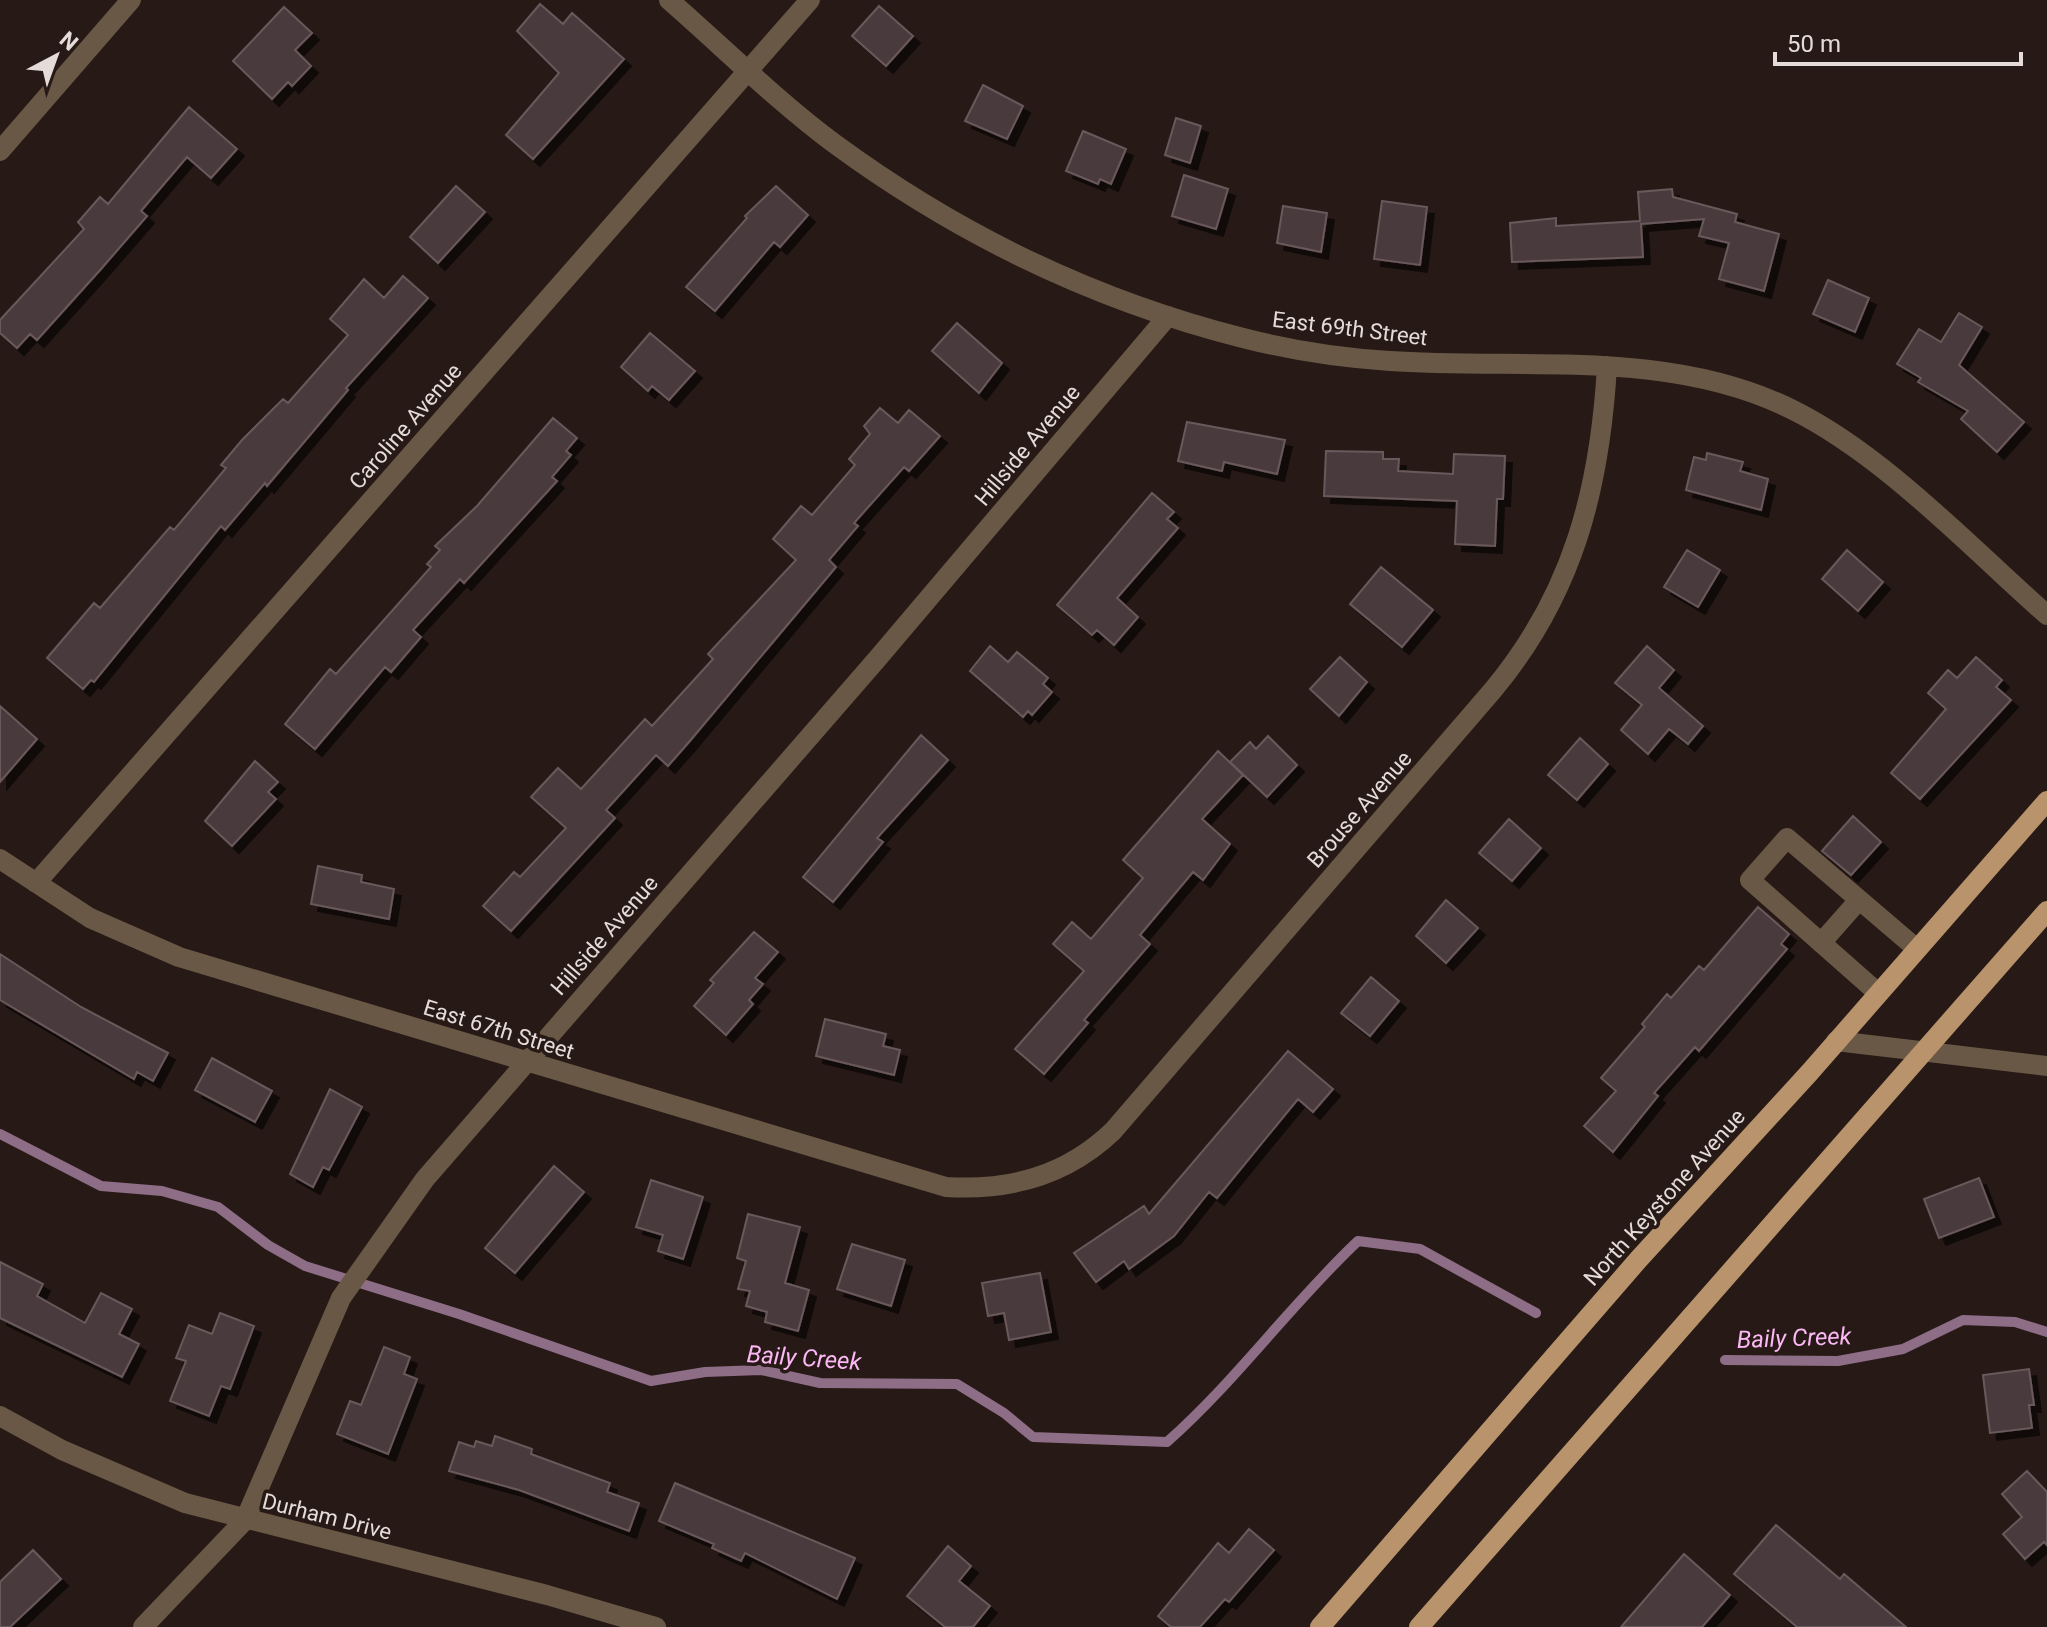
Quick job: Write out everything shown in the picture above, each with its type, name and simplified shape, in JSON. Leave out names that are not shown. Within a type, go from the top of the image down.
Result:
[{"type":"main road","name":"North Keystone Avenue","points":[[1320,1627],[1638,1260],[2047,801]]},
{"type":"main road","points":[[1419,1627],[2047,911]]},
{"type":"street","points":[[3,140],[131,0]]},
{"type":"street","name":"East 69th Street","points":[[669,0],[835,144],[947,220],[1054,275],[1168,316],[1254,341],[1360,358],[1607,366],[1711,380],[1767,398],[1815,422],[1882,469],[2047,615]]},
{"type":"street","name":"Caroline Avenue","points":[[36,883],[810,0]]},
{"type":"street","name":"Hillside Avenue","points":[[143,1627],[245,1520],[341,1298],[425,1179],[878,658],[1168,316]]},
{"type":"street","name":"Brouse Avenue","points":[[1005,1186],[1048,1175],[1074,1162],[1113,1131],[1503,679],[1551,603],[1576,547],[1599,458],[1607,366]]},
{"type":"street","points":[[1878,993],[1750,880],[1787,838],[1917,949]]},
{"type":"street","name":"East 67th Street","points":[[0,859],[90,918],[179,957],[936,1184],[970,1188],[1005,1186]]},
{"type":"street","points":[[1821,943],[1859,900]]},
{"type":"street","points":[[1836,1041],[2047,1066]]},
{"type":"street","name":"Durham Drive","points":[[0,1416],[131,1482],[185,1503],[547,1595],[656,1627]]},
{"type":"building","points":[[540,4],[563,24],[572,13],[624,59],[533,159],[506,135],[559,73],[517,31]]},
{"type":"building","points":[[879,6],[913,36],[886,66],[852,36]]},
{"type":"building","points":[[284,7],[312,33],[295,50],[311,66],[292,86],[288,82],[272,99],[233,61]]},
{"type":"building","points":[[983,85],[1023,106],[1007,139],[965,121]]},
{"type":"building","points":[[189,107],[237,149],[211,178],[187,157],[141,211],[147,216],[101,269],[37,340],[30,334],[17,348],[0,333],[0,320],[84,229],[78,222],[100,197],[108,204]]},
{"type":"building","points":[[1176,118],[1201,126],[1190,163],[1165,155]]},
{"type":"building","points":[[1083,131],[1126,149],[1111,184],[1100,179],[1098,184],[1066,171]]},
{"type":"building","points":[[1184,175],[1228,189],[1216,229],[1172,216]]},
{"type":"building","points":[[456,186],[485,212],[438,263],[410,237]]},
{"type":"building","points":[[776,186],[808,215],[780,247],[774,242],[715,311],[686,287],[747,218],[745,216]]},
{"type":"building","points":[[1672,189],[1673,197],[1737,214],[1735,222],[1779,234],[1764,291],[1719,279],[1729,243],[1699,236],[1704,219],[1641,224],[1643,257],[1512,262],[1510,223],[1556,218],[1556,226],[1640,221],[1638,192]]},
{"type":"building","points":[[1382,201],[1427,207],[1420,265],[1374,259]]},
{"type":"building","points":[[1283,206],[1327,213],[1321,252],[1277,243]]},
{"type":"building","points":[[403,276],[428,298],[346,388],[348,390],[267,486],[265,483],[225,530],[221,526],[94,682],[91,680],[83,689],[47,658],[94,603],[100,608],[170,527],[174,530],[226,468],[221,465],[242,440],[283,399],[288,403],[348,335],[330,319],[364,279],[384,298]]},
{"type":"building","points":[[1828,280],[1869,298],[1855,332],[1813,314]]},
{"type":"building","points":[[1959,313],[1982,327],[1959,365],[2024,422],[1997,452],[1961,419],[1968,411],[1918,382],[1921,378],[1897,364],[1919,329],[1941,342]]},
{"type":"building","points":[[957,323],[1002,363],[979,393],[932,351]]},
{"type":"building","points":[[650,333],[695,371],[669,400],[652,386],[648,391],[621,367]]},
{"type":"building","points":[[880,408],[898,423],[909,410],[940,436],[909,471],[904,467],[854,523],[858,526],[829,560],[836,567],[689,742],[668,766],[656,755],[606,810],[615,818],[511,931],[483,906],[514,872],[520,877],[566,828],[531,797],[558,768],[581,789],[645,719],[652,726],[713,659],[708,654],[796,560],[773,539],[801,506],[812,515],[855,465],[849,459],[870,434],[864,426]]},
{"type":"building","points":[[553,418],[577,438],[566,451],[571,455],[552,477],[557,481],[464,583],[460,579],[413,630],[421,637],[391,672],[385,667],[315,749],[285,724],[330,669],[336,674],[431,567],[427,564],[440,550],[435,546],[477,506]]},
{"type":"building","points":[[1187,422],[1285,440],[1277,474],[1224,462],[1222,471],[1178,461]]},
{"type":"building","points":[[1326,451],[1383,452],[1383,459],[1399,459],[1398,471],[1453,474],[1454,454],[1505,456],[1503,499],[1497,499],[1495,546],[1455,544],[1457,501],[1324,496]]},
{"type":"building","points":[[1707,453],[1743,462],[1740,471],[1768,479],[1761,510],[1686,490],[1694,457],[1706,460]]},
{"type":"building","points":[[1152,493],[1174,512],[1167,519],[1178,528],[1117,598],[1138,617],[1114,645],[1097,630],[1092,635],[1057,605]]},
{"type":"building","points":[[1687,550],[1720,570],[1698,607],[1664,587]]},
{"type":"building","points":[[1847,550],[1883,582],[1858,611],[1822,579]]},
{"type":"building","points":[[1381,567],[1433,610],[1402,647],[1350,604]]},
{"type":"building","points":[[990,646],[1008,662],[1017,652],[1048,678],[1043,684],[1052,692],[1032,715],[1028,711],[1023,717],[970,671]]},
{"type":"building","points":[[1647,646],[1674,670],[1659,688],[1703,726],[1688,744],[1669,729],[1648,754],[1621,730],[1642,705],[1615,683]]},
{"type":"building","points":[[1340,657],[1367,682],[1339,716],[1310,689]]},
{"type":"building","points":[[1976,657],[2002,680],[1996,687],[2011,700],[1920,799],[1891,773],[1946,709],[1928,693],[1948,670],[1957,678]]},
{"type":"building","points":[[0,706],[37,739],[0,782]]},
{"type":"building","points":[[921,735],[948,760],[877,838],[883,842],[833,902],[803,877]]},
{"type":"building","points":[[1268,736],[1297,765],[1267,797],[1230,762],[1250,742],[1256,749]]},
{"type":"building","points":[[1580,738],[1608,764],[1577,800],[1548,775]]},
{"type":"building","points":[[1218,751],[1243,775],[1202,819],[1230,844],[1203,880],[1193,872],[1140,935],[1150,944],[1084,1020],[1088,1023],[1044,1074],[1015,1049],[1084,971],[1053,944],[1072,922],[1091,939],[1143,878],[1123,860]]},
{"type":"building","points":[[255,761],[278,782],[268,792],[276,799],[232,846],[205,821]]},
{"type":"building","points":[[1853,816],[1881,842],[1851,875],[1822,851]]},
{"type":"building","points":[[1509,819],[1541,848],[1512,881],[1479,853]]},
{"type":"building","points":[[318,866],[362,875],[361,882],[394,889],[389,919],[311,904]]},
{"type":"building","points":[[1446,900],[1478,928],[1446,963],[1416,936]]},
{"type":"building","points":[[1758,907],[1789,934],[1781,944],[1787,949],[1699,1051],[1695,1047],[1654,1093],[1658,1096],[1613,1152],[1584,1126],[1616,1091],[1601,1078],[1645,1027],[1642,1024],[1667,994],[1671,998],[1699,966],[1704,970]]},
{"type":"building","points":[[754,932],[778,952],[755,978],[763,984],[749,1000],[753,1004],[726,1035],[694,1006],[714,983],[710,980]]},
{"type":"building","points":[[0,954],[81,1007],[168,1053],[153,1081],[137,1072],[134,1079],[0,1000]]},
{"type":"building","points":[[1371,977],[1399,1001],[1370,1036],[1341,1013]]},
{"type":"building","points":[[825,1019],[886,1034],[883,1046],[900,1050],[894,1075],[816,1056]]},
{"type":"building","points":[[1288,1051],[1333,1089],[1313,1112],[1298,1099],[1217,1198],[1209,1192],[1174,1236],[1129,1269],[1124,1261],[1096,1282],[1074,1253],[1144,1206],[1149,1214]]},
{"type":"building","points":[[212,1058],[272,1091],[255,1122],[195,1090]]},
{"type":"building","points":[[330,1089],[362,1107],[329,1170],[323,1167],[313,1187],[290,1174]]},
{"type":"building","points":[[554,1166],[584,1192],[515,1273],[485,1248]]},
{"type":"building","points":[[1979,1178],[1994,1217],[1939,1238],[1924,1199]]},
{"type":"building","points":[[651,1180],[703,1197],[683,1259],[658,1251],[663,1235],[636,1227]]},
{"type":"building","points":[[748,1214],[800,1227],[785,1283],[809,1290],[798,1331],[765,1322],[767,1312],[746,1306],[750,1291],[738,1289],[746,1261],[737,1258]]},
{"type":"building","points":[[852,1244],[905,1260],[891,1306],[837,1289]]},
{"type":"building","points":[[0,1262],[43,1284],[37,1296],[85,1323],[101,1293],[132,1309],[119,1334],[139,1344],[122,1377],[0,1318]]},
{"type":"building","points":[[1040,1273],[1051,1332],[1009,1340],[1004,1313],[988,1316],[982,1283]]},
{"type":"building","points":[[220,1313],[254,1326],[230,1389],[221,1386],[209,1416],[170,1401],[186,1361],[176,1358],[189,1325],[212,1334]]},
{"type":"building","points":[[384,1347],[410,1357],[404,1374],[417,1379],[388,1454],[337,1434],[350,1401],[361,1405]]},
{"type":"building","points":[[2029,1369],[2034,1405],[2029,1405],[2032,1428],[1990,1433],[1983,1375]]},
{"type":"building","points":[[495,1436],[532,1449],[531,1454],[610,1483],[607,1492],[639,1503],[629,1531],[519,1490],[449,1471],[459,1442],[474,1447],[476,1441],[492,1446]]},
{"type":"building","points":[[2027,1471],[2047,1492],[2047,1545],[2044,1542],[2025,1559],[2003,1534],[2022,1517],[2002,1494]]},
{"type":"building","points":[[675,1483],[855,1558],[837,1599],[745,1553],[741,1561],[712,1548],[714,1544],[659,1521]]},
{"type":"building","points":[[1776,1525],[1840,1579],[1844,1574],[1906,1627],[1797,1627],[1734,1574]]},
{"type":"building","points":[[1249,1529],[1274,1550],[1229,1602],[1225,1599],[1200,1627],[1171,1627],[1158,1616],[1218,1543],[1229,1553]]},
{"type":"building","points":[[948,1546],[971,1566],[959,1581],[990,1606],[973,1627],[945,1627],[907,1596]]},
{"type":"building","points":[[33,1550],[61,1579],[10,1627],[0,1627],[0,1582]]},
{"type":"building","points":[[1684,1554],[1730,1595],[1702,1627],[1621,1627]]},
{"type":"waterway","name":"Baily Creek","points":[[0,1134],[101,1186],[162,1191],[218,1207],[268,1245],[305,1266],[459,1314],[651,1381],[705,1372],[761,1370],[820,1383],[957,1384],[1004,1413],[1033,1437],[1167,1442],[1217,1393],[1358,1241],[1420,1249],[1536,1313]]},
{"type":"waterway","name":"Baily Creek","points":[[1725,1360],[1838,1361],[1903,1349],[1963,1320],[2015,1322],[2047,1332]]}]
